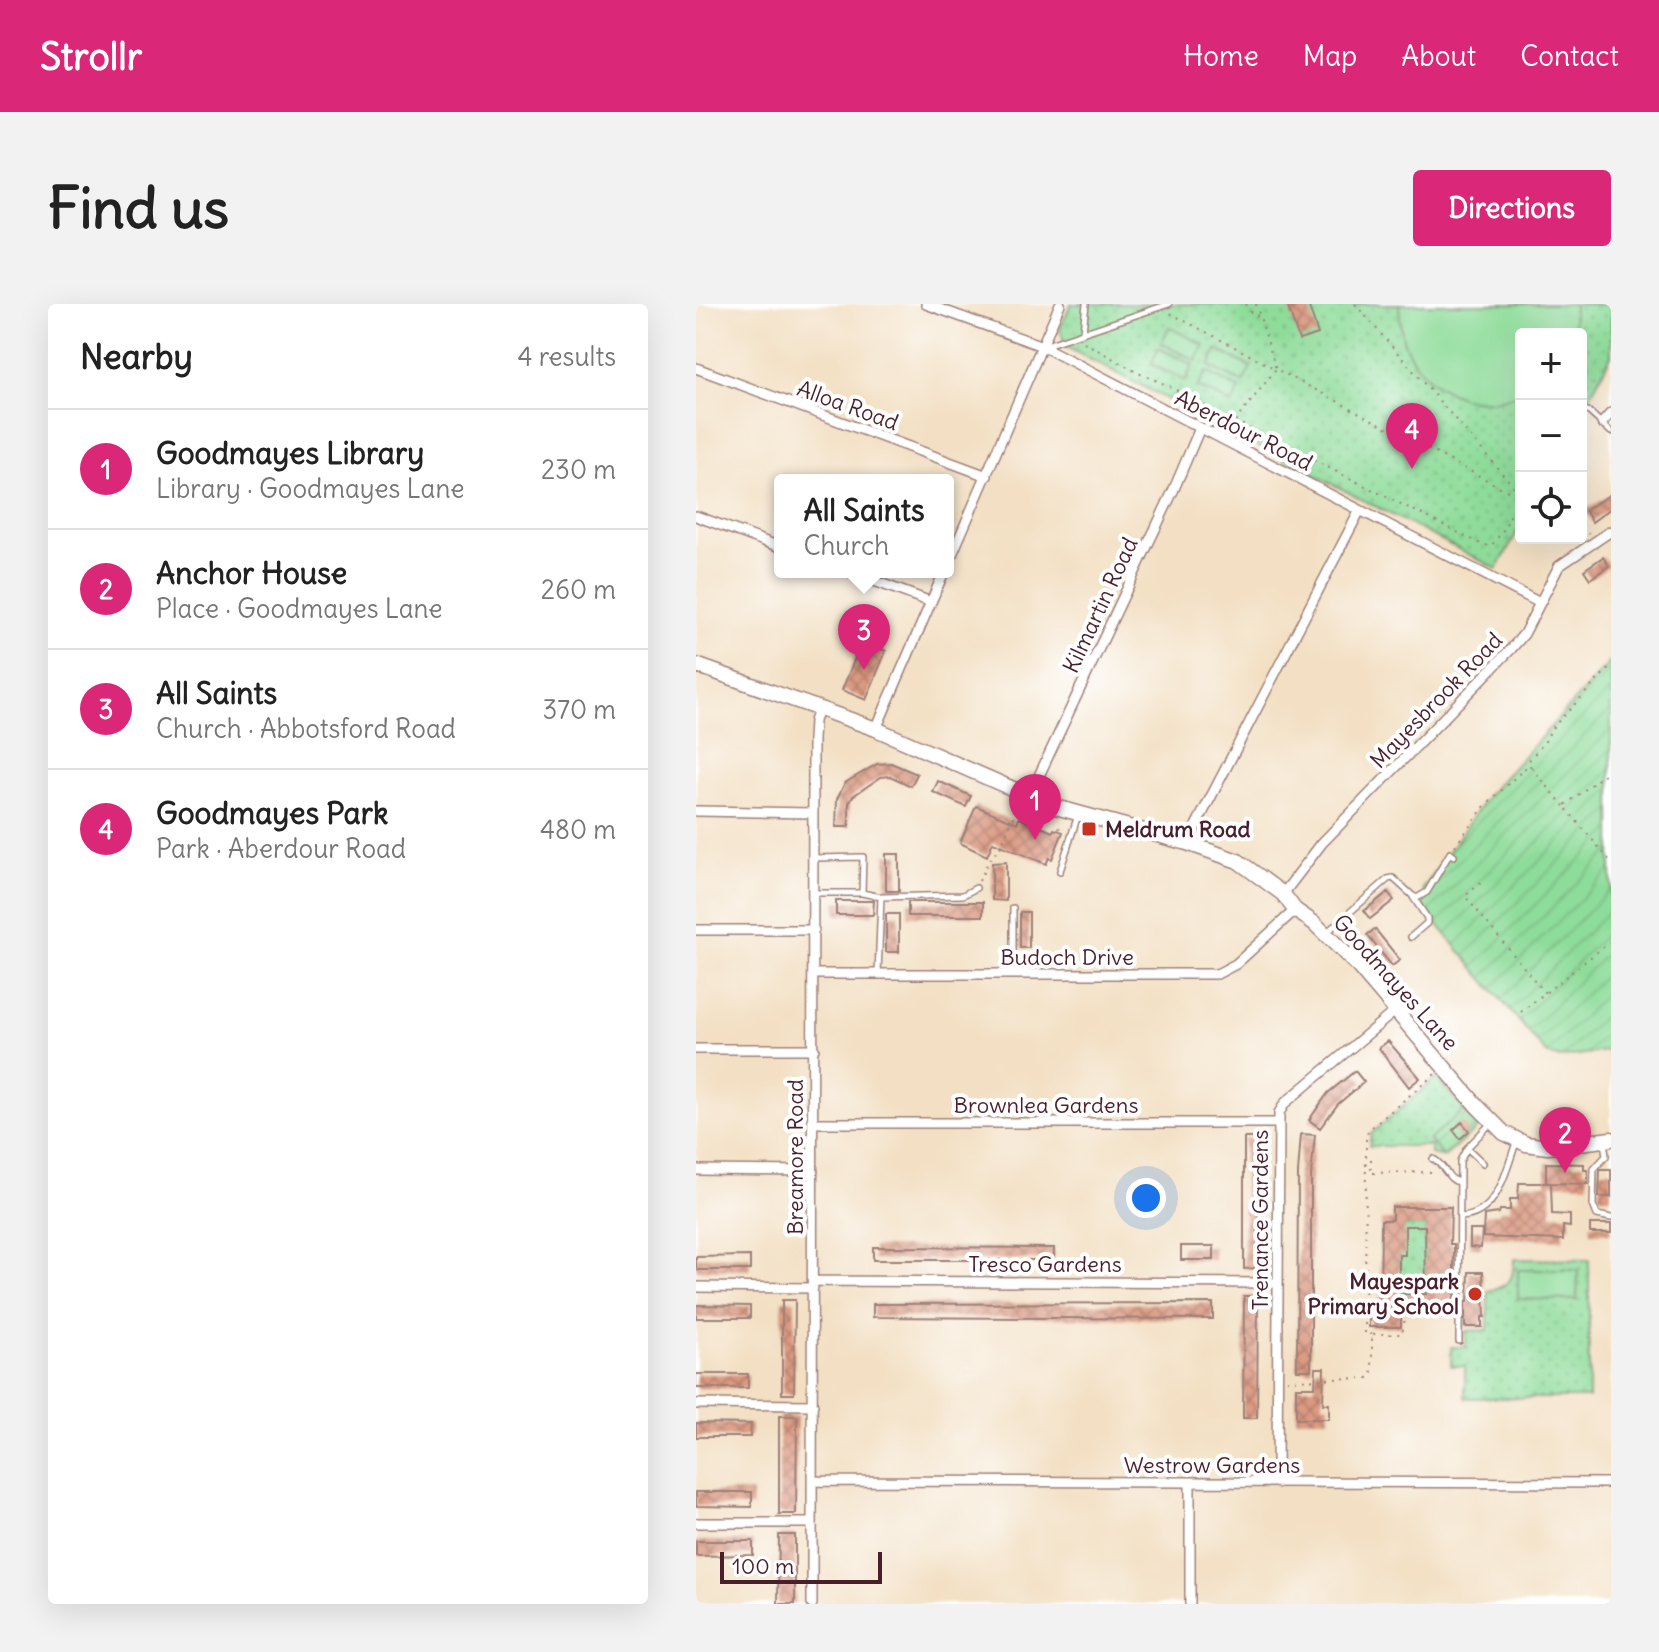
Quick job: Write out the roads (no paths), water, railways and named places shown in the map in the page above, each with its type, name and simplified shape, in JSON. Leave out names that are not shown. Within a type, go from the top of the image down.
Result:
[{"type":"main road","name":"Goodmayes Lane","points":[[696,665],[876,729],[1026,795],[1078,814],[1187,843],[1238,861],[1283,894],[1295,910],[1326,934],[1357,965],[1492,1123],[1517,1140],[1548,1147],[1608,1140]]},
{"type":"street","name":"Aberdour Road","points":[[926,304],[1042,346],[1540,603]]},
{"type":"street","points":[[954,550],[1060,304]]},
{"type":"street","name":"Alloa Road","points":[[696,368],[987,476]]},
{"type":"street","points":[[1602,423],[1611,413]]},
{"type":"street","name":"Kilmartin Road","points":[[1026,795],[1174,489],[1200,428]]},
{"type":"street","points":[[1187,843],[1360,510]]},
{"type":"street","points":[[696,516],[774,545]]},
{"type":"street","name":"Mayesbrook Road","points":[[1283,894],[1322,843],[1524,634],[1559,566],[1611,531]]},
{"type":"street","points":[[866,578],[931,602]]},
{"type":"street","points":[[876,729],[941,578]]},
{"type":"street","name":"Breamore Road","points":[[812,1604],[813,813],[814,721],[818,710]]},
{"type":"street","points":[[696,811],[813,813]]},
{"type":"street","name":"Budoch Drive","points":[[814,974],[1217,974],[1236,964],[1295,910]]},
{"type":"street","points":[[696,930],[814,930]]},
{"type":"street","name":"Trenance Gardens","points":[[1277,1483],[1279,1113],[1285,1103],[1395,1011]]},
{"type":"street","points":[[696,1049],[814,1049]]},
{"type":"street","name":"Brownlea Gardens","points":[[813,1123],[1278,1123]]},
{"type":"street","points":[[696,1170],[813,1171]]},
{"type":"street","name":"Tresco Gardens","points":[[696,1287],[1277,1283]]},
{"type":"street","points":[[696,1404],[813,1405]]},
{"type":"street","name":"Westrow Gardens","points":[[813,1481],[1611,1483]]},
{"type":"street","points":[[1190,1483],[1190,1604]]},
{"type":"street","points":[[696,1523],[812,1523]]},
{"type":"lane","points":[[1083,331],[1086,304]]},
{"type":"lane","points":[[1042,346],[1166,305]]},
{"type":"lane","points":[[1588,411],[1611,432]]},
{"type":"lane","points":[[1060,871],[1078,814]]},
{"type":"lane","points":[[1413,896],[1417,898],[1427,892],[1452,855]]},
{"type":"lane","points":[[814,858],[863,857],[862,893]]},
{"type":"lane","points":[[1326,934],[1388,879],[1393,878],[1413,896],[1427,918],[1427,923],[1411,937]]},
{"type":"lane","points":[[814,893],[862,893],[881,897],[963,895],[976,888]]},
{"type":"lane","points":[[878,975],[881,897]]},
{"type":"lane","points":[[1013,908],[1013,975]]},
{"type":"lane","points":[[1459,1341],[1463,1195],[1460,1161],[1467,1148],[1492,1123]]},
{"type":"lane","points":[[1460,1217],[1475,1214],[1499,1192],[1517,1140]]},
{"type":"lane","points":[[1608,1140],[1606,1156],[1594,1169],[1593,1205],[1597,1215],[1611,1218]]},
{"type":"lane","points":[[1467,1148],[1483,1163]]},
{"type":"lane","points":[[1433,1159],[1451,1179],[1460,1182]]},
{"type":"place","name":"Goodmayes Park","points":[[1412,469]]},
{"type":"place","name":"All Saints","points":[[864,670]]},
{"type":"place","name":"Meldrum Road","points":[[1089,829]]},
{"type":"place","name":"Goodmayes Library","points":[[1035,840]]},
{"type":"place","name":"Anchor House","points":[[1565,1173]]},
{"type":"place","name":"Mayespark Primary School","points":[[1475,1294]]}]
